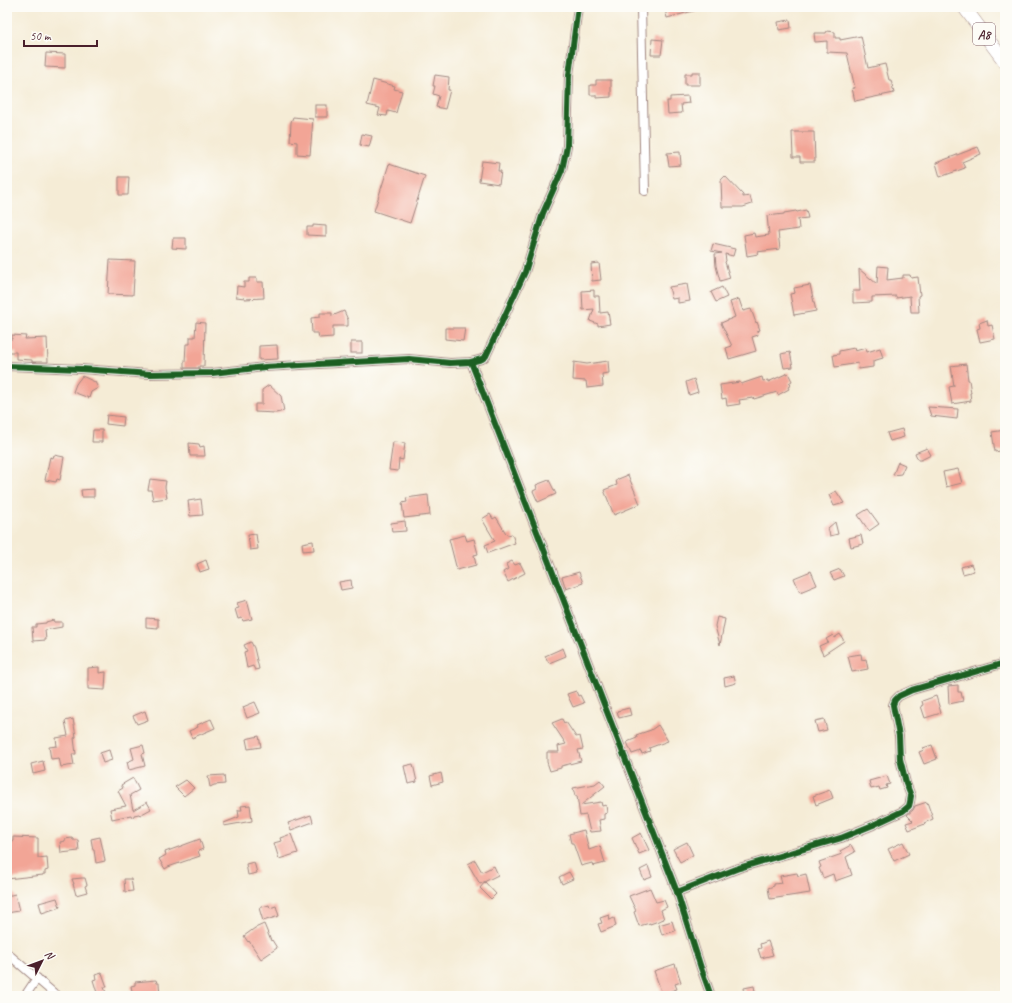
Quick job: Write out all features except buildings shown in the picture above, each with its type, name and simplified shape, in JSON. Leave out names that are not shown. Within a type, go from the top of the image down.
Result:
[{"type":"highway","name":"A8","points":[[964,7],[1005,62]]},
{"type":"street","points":[[7,366],[150,374],[212,373],[265,367],[409,359],[450,363],[471,362],[482,359],[486,356],[526,272],[543,213],[562,170],[567,146],[569,75],[578,7]]},
{"type":"street","points":[[641,7],[645,191]]},
{"type":"street","points":[[471,362],[676,892],[711,996]]},
{"type":"street","points":[[676,892],[739,868],[840,838],[903,811],[909,806],[910,796],[900,758],[893,705],[895,700],[904,693],[912,690],[1005,663]]},
{"type":"street","points":[[7,953],[57,996]]},
{"type":"street","points":[[25,996],[37,978]]},
{"type":"cycle path","points":[[7,366],[150,374],[212,373],[265,367],[409,359],[450,363],[471,362],[482,359],[486,356],[525,272],[543,213],[562,170],[567,146],[569,75],[578,7]]},
{"type":"cycle path","points":[[471,362],[677,892],[711,996]]},
{"type":"cycle path","points":[[677,892],[739,868],[841,838],[903,811],[909,806],[911,796],[900,759],[899,736],[893,705],[895,700],[899,696],[912,690],[1005,663]]}]
